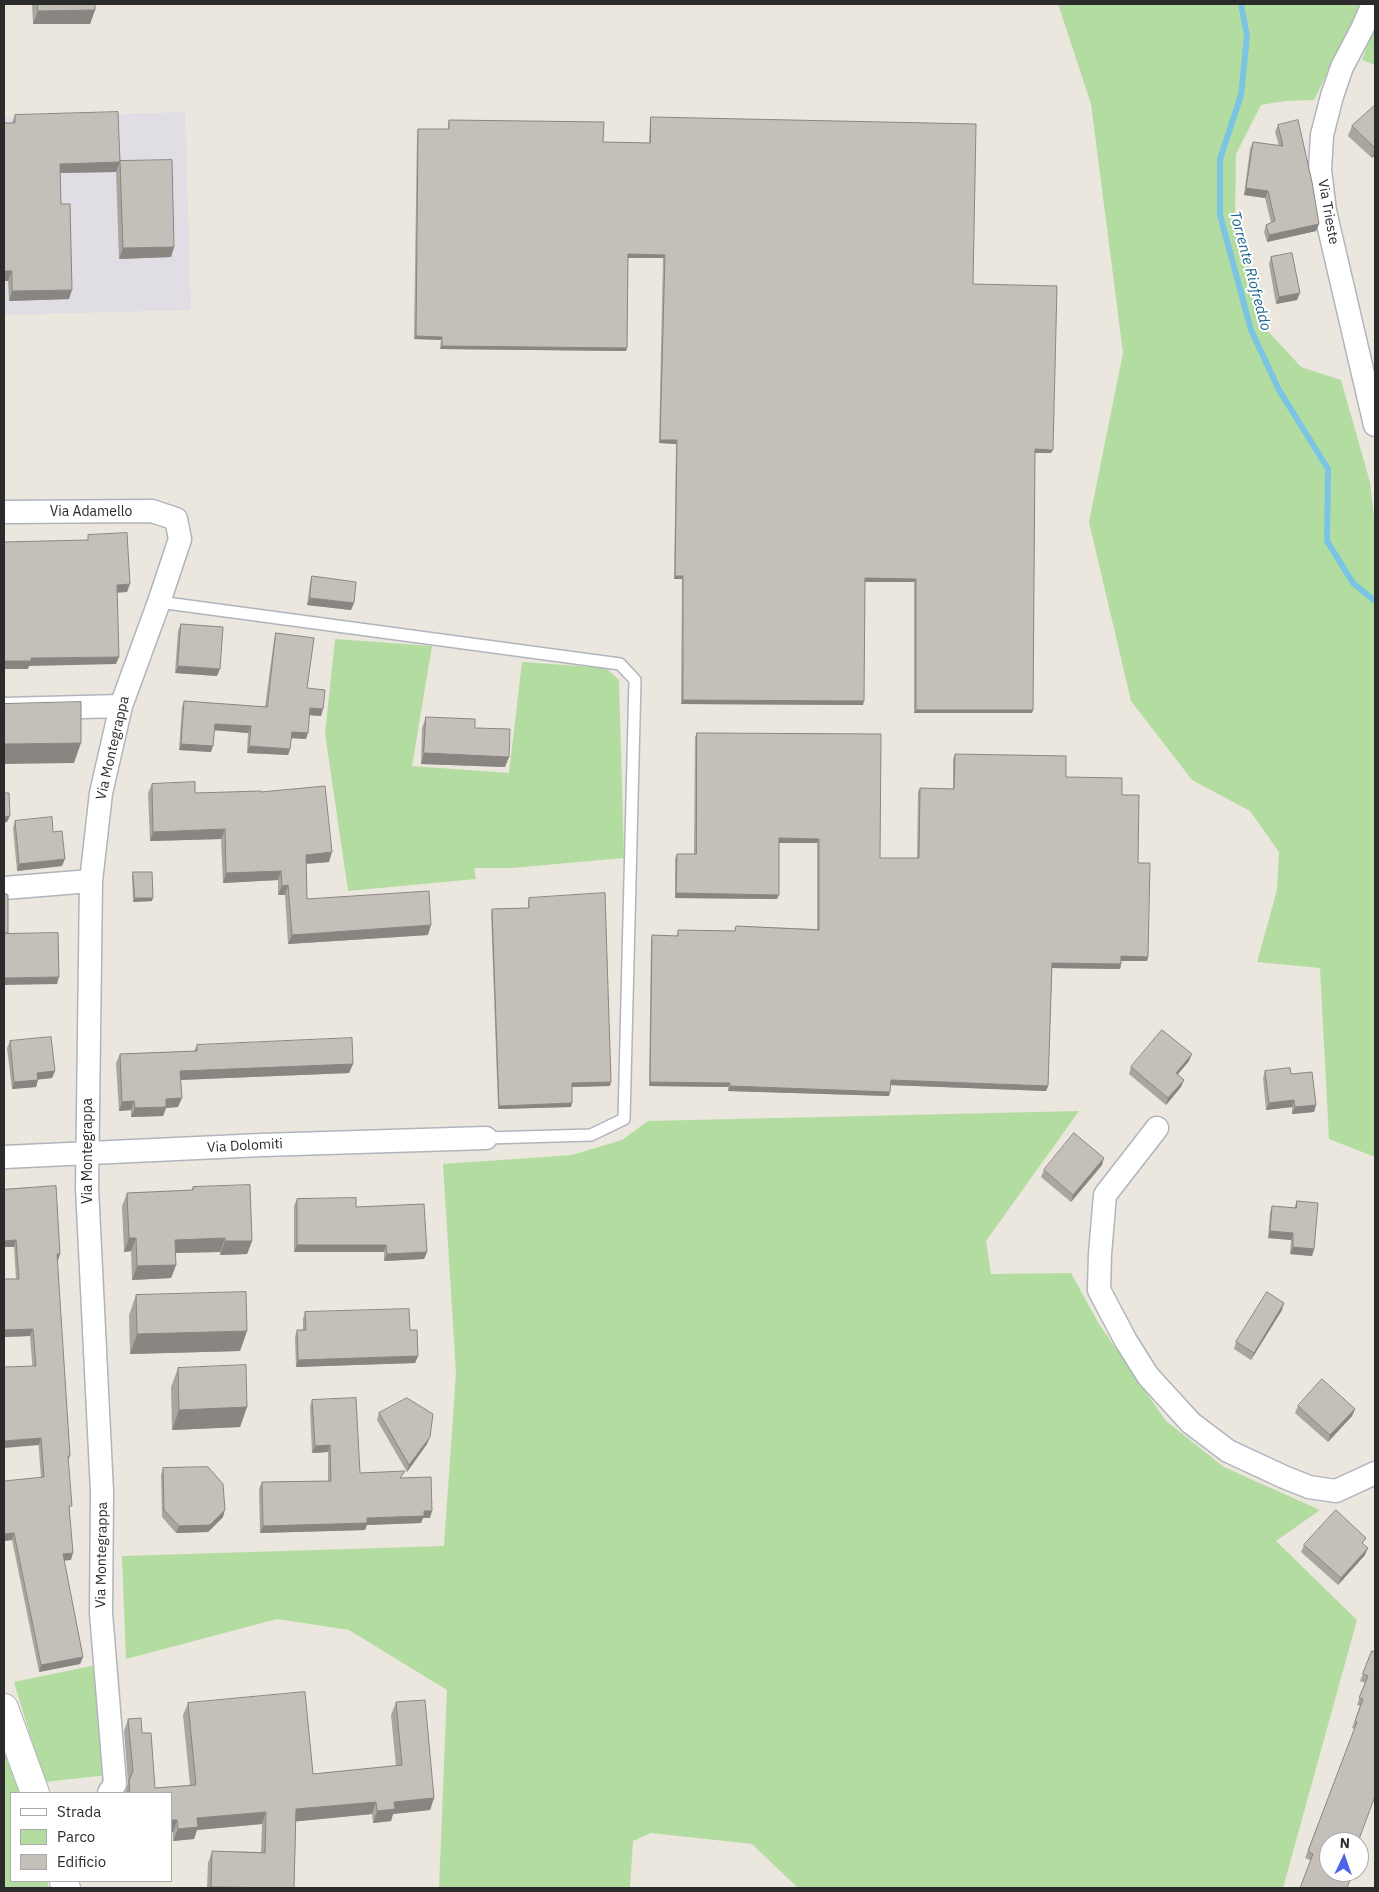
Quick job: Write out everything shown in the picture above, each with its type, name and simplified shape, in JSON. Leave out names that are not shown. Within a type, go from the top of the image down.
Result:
[{"type":"street","name":"Via Trieste","points":[[1372,4],[1342,67],[1332,96],[1322,136],[1320,170],[1325,211],[1375,425]]},
{"type":"street","name":"Via Adamello","points":[[4,512],[152,511],[176,519]]},
{"type":"street","name":"Via Montegrappa","points":[[110,1792],[115,1784],[101,1613],[102,1492],[87,1154],[91,881],[101,793],[121,706],[180,539],[176,519]]},
{"type":"street","points":[[4,709],[121,706]]},
{"type":"street","points":[[4,888],[91,881]]},
{"type":"street","points":[[1157,1128],[1105,1195],[1100,1254],[1100,1290],[1126,1341],[1148,1376],[1191,1422],[1228,1451],[1284,1477],[1309,1487],[1336,1491],[1375,1473]]},
{"type":"street","name":"Via Dolomiti","points":[[4,1157],[262,1144],[486,1138]]},
{"type":"street","points":[[4,1708],[35,1792]]},
{"type":"lane","points":[[159,602],[620,664],[635,680],[624,1119],[591,1135],[486,1138]]},
{"type":"shaded area","points":[[185,112],[191,310],[4,315],[4,118]]},
{"type":"green space","points":[[1058,4],[1359,4],[1357,14],[1314,100],[1285,101],[1261,105],[1236,154],[1235,218],[1267,330],[1301,367],[1341,380],[1370,482],[1375,525],[1375,1157],[1329,1139],[1320,968],[1257,962],[1277,890],[1279,852],[1250,811],[1192,780],[1131,701],[1089,522],[1123,353],[1091,104]]},
{"type":"green space","points":[[1375,26],[1375,65],[1362,60]]},
{"type":"green space","points":[[335,639],[432,646],[412,766],[509,773],[522,662],[606,668],[619,680],[624,858],[512,868],[474,868],[476,879],[348,891],[325,733]]},
{"type":"green space","points":[[1079,1111],[986,1241],[991,1274],[1071,1273],[1099,1324],[1166,1421],[1224,1467],[1320,1510],[1276,1541],[1357,1620],[1283,1888],[798,1888],[752,1844],[651,1833],[633,1841],[630,1888],[439,1888],[447,1690],[349,1630],[277,1619],[126,1659],[122,1556],[444,1546],[456,1373],[443,1164],[572,1155],[622,1140],[648,1121]]},
{"type":"green space","points":[[96,1665],[108,1775],[44,1782],[14,1682]]},
{"type":"green space","points":[[7,1752],[20,1792],[10,1792],[10,1882],[47,1882],[49,1888],[4,1888],[4,1753]]},
{"type":"building","points":[[38,4],[95,4],[95,10],[38,11]]},
{"type":"building","points":[[1375,106],[1375,148],[1352,126]]},
{"type":"building","points":[[118,112],[120,162],[60,164],[61,204],[70,204],[72,290],[12,291],[12,271],[4,271],[4,123],[15,123],[15,115]]},
{"type":"building","points":[[651,117],[976,124],[973,284],[1057,286],[1053,450],[1035,449],[1033,710],[916,710],[916,579],[865,578],[864,701],[683,700],[683,576],[675,576],[677,440],[660,440],[665,255],[628,254],[627,348],[442,346],[442,337],[416,336],[418,129],[449,129],[449,120],[604,122],[603,142],[650,143]]},
{"type":"building","points":[[1298,120],[1319,224],[1269,235],[1266,225],[1275,221],[1268,191],[1246,188],[1253,142],[1283,146],[1278,125]]},
{"type":"building","points":[[172,160],[174,247],[123,248],[120,161]]},
{"type":"building","points":[[1292,253],[1300,293],[1279,297],[1271,257]]},
{"type":"building","points":[[127,533],[130,584],[117,585],[119,657],[31,658],[31,661],[4,661],[4,542],[88,540],[88,535]]},
{"type":"building","points":[[312,576],[356,582],[354,603],[310,598]]},
{"type":"building","points":[[181,624],[223,627],[220,669],[178,666]]},
{"type":"building","points":[[276,633],[314,638],[307,688],[325,690],[323,709],[310,708],[308,733],[292,732],[290,749],[249,746],[251,726],[215,724],[213,746],[181,744],[184,701],[267,707]]},
{"type":"building","points":[[81,702],[81,743],[4,744],[4,704]]},
{"type":"building","points":[[426,717],[475,719],[475,728],[510,729],[509,757],[424,753]]},
{"type":"building","points":[[697,733],[881,734],[880,858],[919,858],[920,788],[954,789],[955,754],[1066,756],[1066,777],[1122,778],[1122,795],[1139,795],[1138,863],[1150,863],[1148,957],[1121,956],[1121,964],[1052,963],[1048,1086],[891,1080],[890,1092],[730,1086],[730,1083],[650,1082],[652,935],[678,936],[678,930],[735,931],[736,926],[819,930],[819,839],[779,838],[779,895],[676,893],[677,854],[696,854]]},
{"type":"building","points":[[195,782],[195,793],[261,792],[325,786],[332,852],[306,855],[307,899],[429,891],[431,925],[292,935],[288,885],[282,886],[281,871],[226,873],[225,829],[153,832],[152,784]]},
{"type":"building","points":[[4,793],[9,793],[10,816],[4,817]]},
{"type":"building","points":[[52,817],[53,832],[62,831],[65,859],[19,864],[15,821]]},
{"type":"building","points":[[133,872],[152,872],[153,898],[135,898]]},
{"type":"building","points":[[4,893],[8,895],[8,933],[4,933]]},
{"type":"building","points":[[605,893],[611,1082],[572,1083],[572,1103],[499,1106],[492,909],[529,908],[529,898]]},
{"type":"building","points":[[58,933],[59,977],[4,978],[4,934]]},
{"type":"building","points":[[1162,1030],[1192,1054],[1176,1073],[1184,1080],[1168,1098],[1131,1067]]},
{"type":"building","points":[[51,1037],[55,1071],[37,1073],[38,1080],[14,1082],[10,1041]]},
{"type":"building","points":[[352,1038],[353,1064],[180,1071],[182,1098],[166,1099],[166,1107],[135,1108],[134,1101],[122,1102],[120,1054],[197,1051],[197,1045]]},
{"type":"building","points":[[1290,1068],[1291,1074],[1312,1072],[1316,1105],[1295,1107],[1294,1100],[1269,1103],[1265,1071]]},
{"type":"building","points":[[1074,1133],[1104,1158],[1073,1195],[1044,1170]]},
{"type":"building","points":[[250,1185],[252,1241],[225,1241],[225,1238],[175,1240],[176,1265],[137,1266],[136,1238],[129,1238],[127,1193],[193,1190],[193,1187]]},
{"type":"building","points":[[56,1186],[60,1254],[57,1254],[70,1456],[68,1456],[72,1506],[69,1506],[73,1553],[63,1554],[83,1657],[41,1665],[14,1533],[4,1534],[4,1481],[44,1477],[41,1438],[4,1441],[4,1367],[36,1366],[33,1329],[4,1330],[4,1279],[19,1279],[16,1240],[4,1241],[4,1189]]},
{"type":"building","points":[[356,1198],[356,1207],[424,1204],[427,1252],[387,1254],[386,1245],[297,1245],[297,1199]]},
{"type":"building","points":[[1297,1201],[1318,1203],[1314,1249],[1293,1247],[1293,1233],[1270,1231],[1272,1206],[1296,1208]]},
{"type":"building","points":[[246,1292],[247,1331],[137,1334],[136,1295]]},
{"type":"building","points":[[1267,1292],[1284,1303],[1254,1353],[1236,1342]]},
{"type":"building","points":[[409,1309],[410,1330],[417,1330],[418,1356],[298,1360],[297,1330],[306,1330],[305,1312]]},
{"type":"building","points":[[246,1365],[247,1407],[179,1410],[178,1368]]},
{"type":"building","points":[[1322,1379],[1355,1409],[1330,1435],[1298,1406]]},
{"type":"building","points":[[356,1398],[360,1473],[405,1471],[400,1478],[431,1477],[432,1511],[424,1511],[424,1516],[367,1518],[367,1523],[263,1526],[262,1482],[331,1481],[330,1445],[315,1446],[312,1400]]},
{"type":"building","points":[[407,1398],[433,1414],[430,1437],[409,1465],[379,1413]]},
{"type":"building","points":[[208,1467],[223,1484],[225,1510],[210,1525],[179,1526],[164,1510],[163,1468]]},
{"type":"building","points":[[1336,1510],[1366,1538],[1362,1543],[1368,1548],[1341,1578],[1304,1545]]},
{"type":"building","points":[[1372,1651],[1375,1652],[1375,1796],[1362,1832],[1319,1832],[1319,1882],[1349,1882],[1347,1888],[1300,1888],[1313,1854],[1308,1851],[1357,1722],[1355,1721],[1363,1699],[1359,1698],[1368,1676],[1363,1674]]},
{"type":"building","points":[[305,1692],[313,1774],[402,1765],[396,1702],[425,1700],[434,1798],[394,1802],[395,1809],[377,1811],[376,1802],[296,1809],[294,1888],[211,1887],[212,1851],[265,1853],[266,1812],[197,1818],[198,1827],[178,1829],[177,1820],[172,1820],[172,1792],[128,1792],[130,1791],[129,1781],[133,1771],[128,1719],[141,1718],[142,1733],[151,1733],[155,1788],[196,1785],[188,1703]]},
{"type":"waterway","name":"Torrente Riofreddo","points":[[1241,4],[1247,36],[1241,95],[1220,159],[1220,215],[1251,330],[1279,390],[1328,469],[1327,541],[1353,583],[1375,601]]}]
